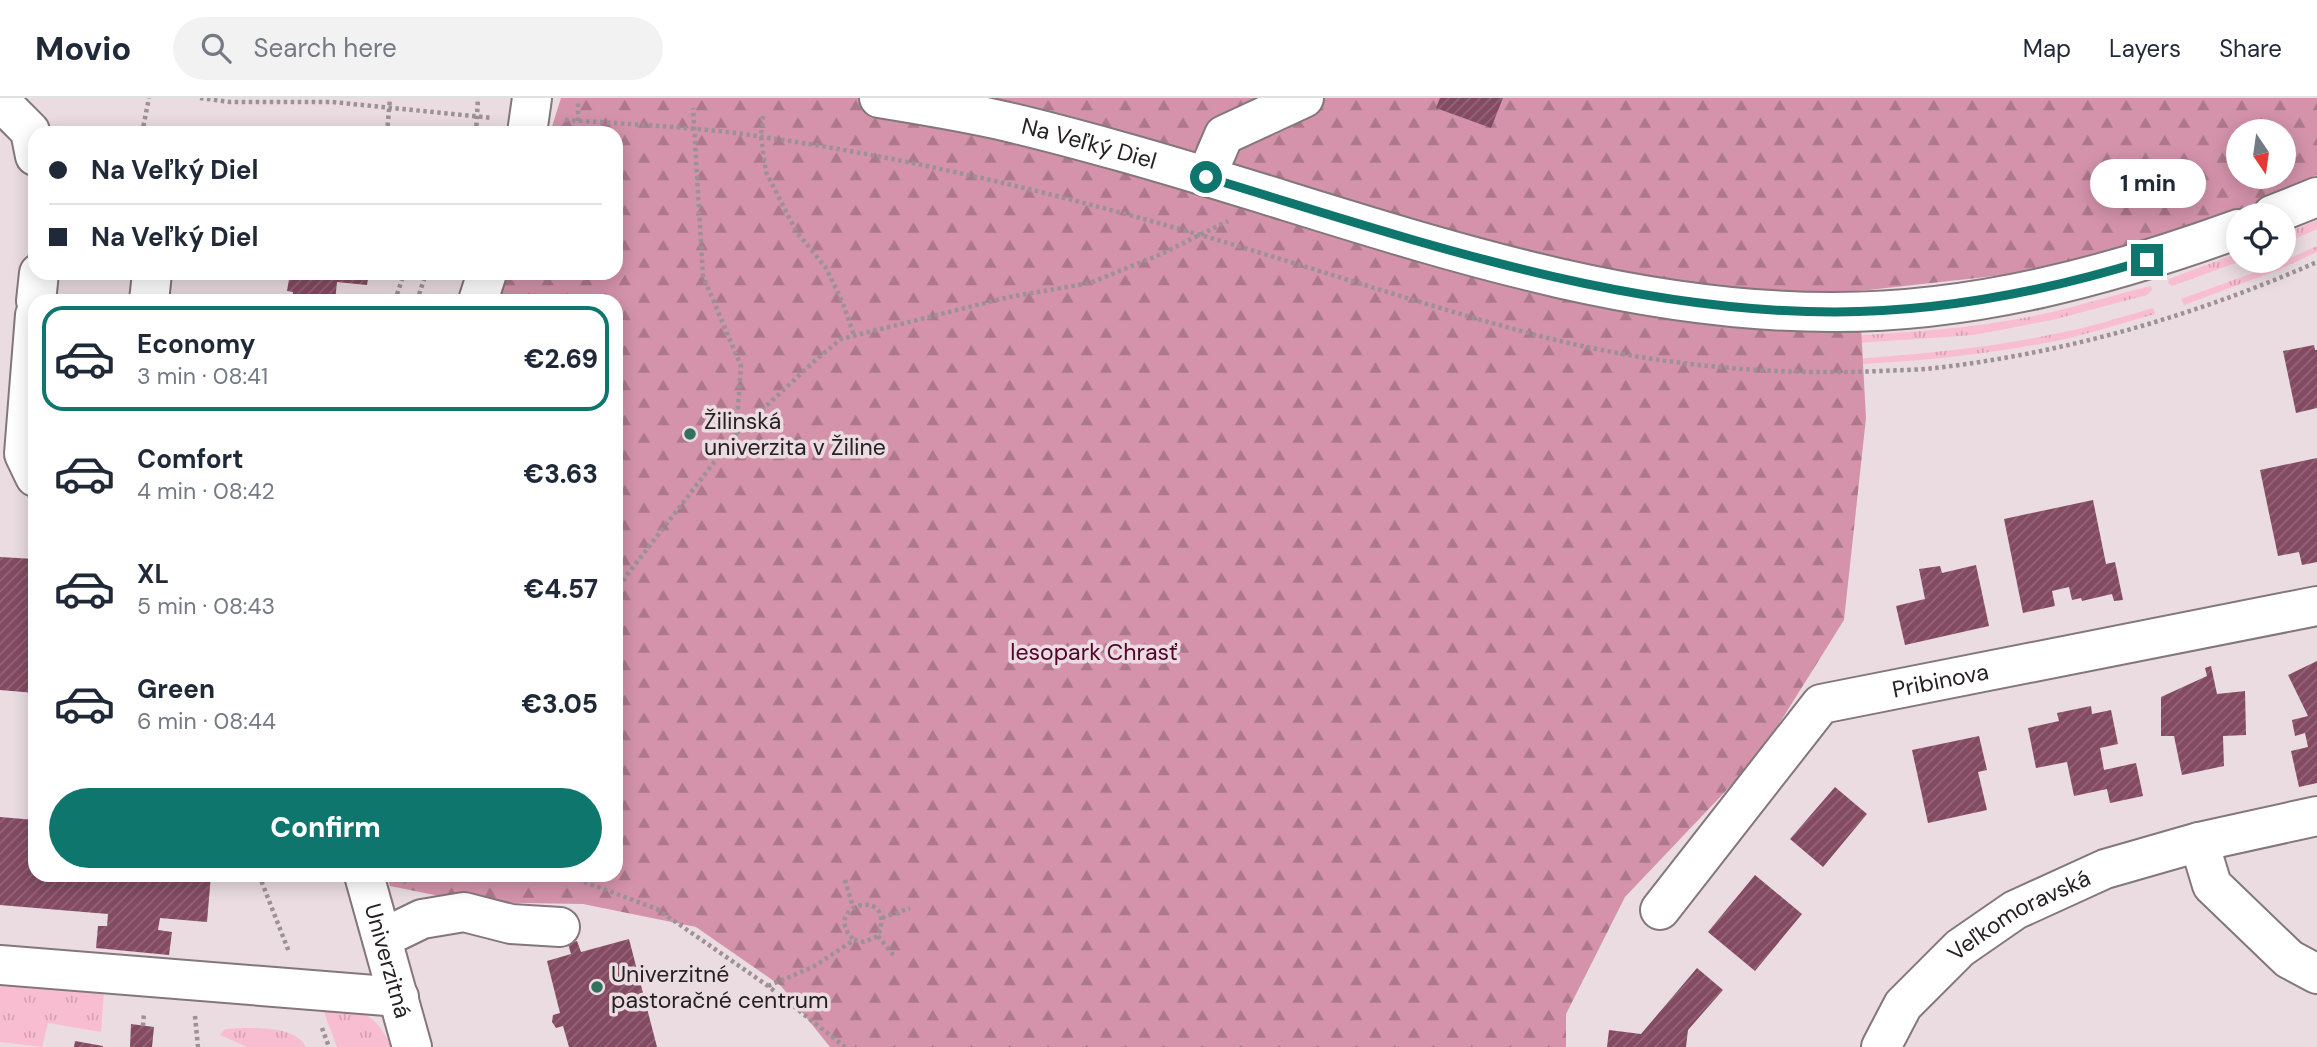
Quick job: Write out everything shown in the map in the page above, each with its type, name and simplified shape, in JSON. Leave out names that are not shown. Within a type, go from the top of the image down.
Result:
[{"type":"street","points":[[513,125],[532,98]]},
{"type":"street","name":"Na Veľký Diel","points":[[879,98],[991,118],[1119,151],[1423,242],[1548,275],[1694,304],[1837,312],[1927,307],[2017,294],[2096,276],[2173,253],[2226,233]]},
{"type":"street","points":[[1206,177],[1224,135],[1304,98]]},
{"type":"street","points":[[0,101],[28,129]]},
{"type":"street","points":[[2296,205],[2317,197]]},
{"type":"street","points":[[28,347],[13,415],[28,462]]},
{"type":"street","name":"Pribinova","points":[[1660,910],[1821,704],[2317,606]]},
{"type":"street","name":"Veľkomoravská","points":[[1881,1047],[1903,1005],[1959,948],[2015,910],[2105,869],[2200,842],[2317,816]]},
{"type":"street","points":[[2200,842],[2212,885],[2288,959],[2317,974]]},
{"type":"street","name":"Univerzitná","points":[[366,882],[412,1047]]},
{"type":"street","points":[[383,938],[422,919],[464,912],[511,924],[561,928]]},
{"type":"street","points":[[0,965],[399,997]]},
{"type":"path","points":[[143,126],[149,98]]},
{"type":"path","points":[[200,98],[230,102],[332,102],[477,117],[513,125]]},
{"type":"path","points":[[388,126],[390,98]]},
{"type":"path","points":[[476,126],[478,98]]},
{"type":"path","points":[[578,101],[578,121]]},
{"type":"path","points":[[693,108],[703,276],[741,366],[736,434]]},
{"type":"path","points":[[763,116],[761,137],[766,172],[796,231],[826,268],[854,335]]},
{"type":"path","points":[[623,582],[736,434],[841,340],[1009,297],[1090,282],[1159,255],[1228,221]]},
{"type":"path","points":[[845,880],[853,907]]},
{"type":"path","points":[[585,882],[657,909],[768,986],[845,1047]]},
{"type":"path","points":[[865,904],[875,907],[882,918],[883,923],[877,936],[864,942],[854,940],[847,933],[844,924],[846,914],[853,907],[865,904]]},
{"type":"path","points":[[882,918],[911,908]]},
{"type":"path","points":[[877,936],[894,956]]},
{"type":"path","points":[[768,986],[813,967],[854,940]]},
{"type":"green space","name":"lesopark Chrasť","points":[[561,98],[2317,98],[2317,175],[2296,185],[2296,119],[2226,119],[2226,189],[2286,189],[2255,203],[2226,203],[2226,216],[2220,219],[2031,272],[1859,291],[1866,418],[1844,620],[1759,756],[1625,897],[1566,1014],[1566,1047],[830,1047],[781,986],[696,927],[583,904],[469,902],[390,886],[389,882],[623,882],[623,294],[498,294],[503,280],[623,280],[623,126],[552,126]]},
{"type":"green space","points":[[2317,220],[2317,229],[2296,239],[2296,229]]},
{"type":"green space","points":[[2317,246],[2317,252],[2296,262],[2296,256]]},
{"type":"green space","points":[[2226,258],[2226,266],[2172,286],[2168,283],[2169,279]]},
{"type":"green space","points":[[2253,273],[2270,273],[2184,305],[2181,299]]},
{"type":"green space","points":[[2151,286],[2152,290],[2147,295],[2052,320],[1974,335],[1843,344],[1844,336],[2001,322]]},
{"type":"green space","points":[[2153,308],[2155,314],[2081,335],[2029,346],[1896,362],[1842,365],[1840,360],[2001,344],[2079,329]]},
{"type":"green space","points":[[0,982],[104,990],[101,1032],[48,1023],[42,1047],[0,1042]]},
{"type":"green space","points":[[322,1007],[364,1014],[378,1025],[392,1047],[337,1047]]},
{"type":"green space","points":[[258,1028],[281,1031],[292,1034],[306,1047],[247,1047],[220,1035],[225,1029]]},
{"type":"building","points":[[1440,98],[1503,98],[1491,128],[1436,108]]},
{"type":"building","points":[[289,280],[368,280],[367,285],[337,282],[336,294],[293,294],[287,291]]},
{"type":"building","points":[[2314,345],[2317,350],[2317,408],[2296,413],[2283,351]]},
{"type":"building","points":[[2317,458],[2317,562],[2302,565],[2299,552],[2278,556],[2260,470]]},
{"type":"building","points":[[2093,500],[2106,564],[2115,562],[2123,600],[2114,601],[2112,594],[2082,601],[2081,598],[2072,600],[2069,587],[2052,591],[2055,606],[2023,613],[2004,519]]},
{"type":"building","points":[[0,557],[28,559],[28,692],[0,690]]},
{"type":"building","points":[[1976,565],[1989,626],[1905,645],[1896,606],[1925,599],[1919,569],[1940,566],[1942,573]]},
{"type":"building","points":[[2317,661],[2317,783],[2299,787],[2291,751],[2308,747],[2305,733],[2295,736],[2292,720],[2308,716],[2288,675]]},
{"type":"building","points":[[2211,666],[2217,694],[2245,691],[2246,735],[2223,736],[2224,766],[2182,775],[2174,736],[2161,736],[2161,697],[2207,676],[2205,668]]},
{"type":"building","points":[[2091,706],[2092,714],[2111,710],[2118,744],[2100,748],[2104,770],[2136,763],[2143,796],[2110,803],[2107,789],[2074,796],[2067,762],[2036,768],[2028,728],[2059,721],[2057,713]]},
{"type":"building","points":[[1979,736],[1987,770],[1978,772],[1987,810],[1928,823],[1912,750]]},
{"type":"building","points":[[1835,787],[1867,814],[1823,867],[1790,839]]},
{"type":"building","points":[[0,817],[28,819],[28,882],[210,882],[207,922],[160,918],[158,930],[172,932],[169,955],[96,948],[98,926],[107,926],[108,914],[0,905]]},
{"type":"building","points":[[1755,875],[1802,914],[1755,971],[1708,932]]},
{"type":"building","name":"Univerzitné pastoračné centrum","points":[[629,939],[657,1047],[569,1047],[563,1026],[556,1028],[552,1022],[553,1015],[560,1013],[547,961],[571,954],[568,944],[577,941],[581,952]]},
{"type":"building","points":[[1697,968],[1723,990],[1688,1030],[1686,1047],[1607,1047],[1609,1030],[1641,1034]]},
{"type":"building","points":[[131,1024],[154,1027],[152,1047],[130,1047]]},
{"type":"building","points":[[75,1041],[103,1046],[103,1047],[74,1047]]},
{"type":"place","name":"Žilinská univerzita v Žiline","points":[[690,434]]},
{"type":"place","name":"Univerzitné pastoračné centrum","points":[[597,987]]},
{"type":"route","points":[[1206,177],[1423,242],[1548,275],[1694,304],[1837,312],[1927,307],[2017,294],[2096,276],[2147,260]]}]
